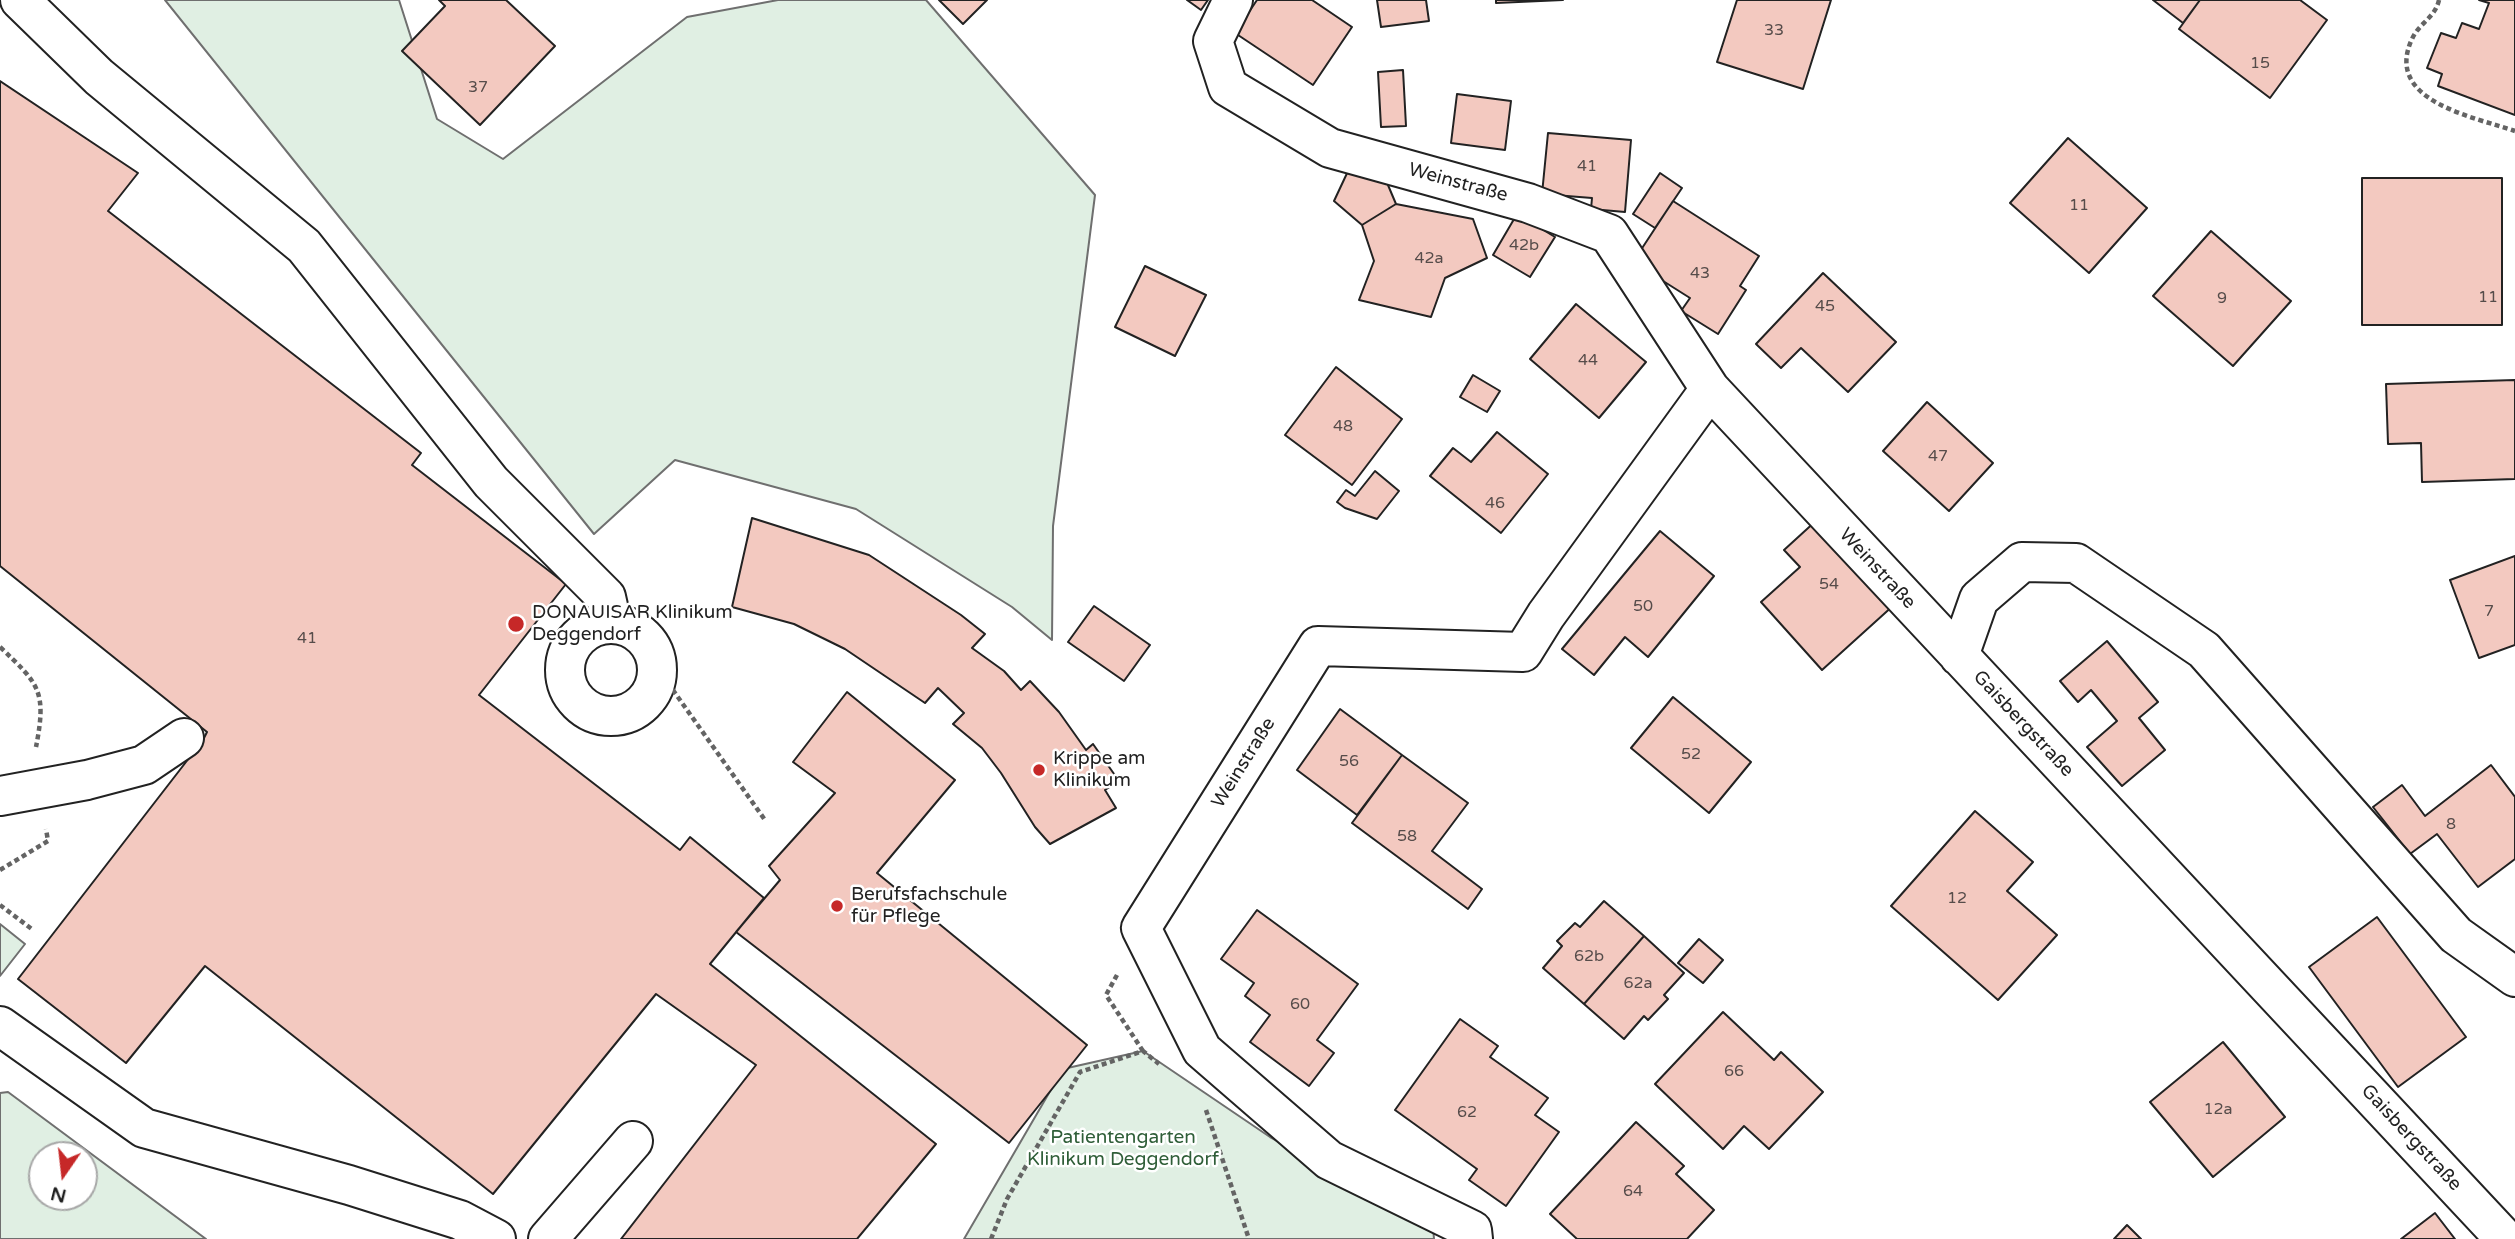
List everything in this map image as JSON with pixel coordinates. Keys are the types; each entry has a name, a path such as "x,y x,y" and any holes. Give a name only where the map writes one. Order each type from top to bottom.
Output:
{"street":[{"path":"20,0 99,77 304,246 491,482 607,597 612,624"},
{"name":"Weinstraße","path":"1233,0 1213,41 1228,87 1330,148 1528,203 1609,234 1710,389 1959,656"},
{"name":"Weinstraße","path":"1473,1239 1472,1230 1329,1160 1202,1050 1142,928 1318,646 1523,652 1546,615 1710,389"},
{"name":"Gaisbergstraße","path":"2505,1239 1959,656 1979,599 2022,562 2076,563 2204,650 2456,936 2515,978"},
{"path":"612,624 635,630 647,640 658,669 656,685 648,699 636,710 622,716 606,717 579,705 565,679 569,650 578,637 591,628 612,624"},
{"path":"22,793 144,765 184,738"},
{"path":"0,1026 144,1128 460,1220 496,1239"},
{"path":"548,1239 634,1141"}],"path":[{"path":"2439,0 2436,13 2413,36 2406,57 2409,79 2430,101 2515,131"},
{"path":"0,647 35,680 40,704 38,735 22,793 48,841 0,870"},
{"path":"658,669 765,820"},
{"path":"0,905 33,930"},
{"path":"991,1239 1007,1199 1080,1072 1143,1051 1163,1066"},
{"path":"1205,1108 1249,1239"}],"green space":[{"path":"165,0 399,0 437,119 503,159 687,17 778,0 926,0 1095,195 1053,526 1052,640 1012,607 856,509 675,460 594,534"},
{"path":"0,924 25,944 0,976"},
{"name":"Patientengarten Klinikum Deggendorf","path":"1143,1051 1270,1137 1433,1227 1434,1239 964,1239 1063,1069"},
{"path":"8,1092 74,1141 28,1141 28,1211 98,1211 98,1159 206,1239 0,1239 0,1093"}],"building":[{"path":"439,0 506,0 555,46 480,125 402,51 445,6"},
{"path":"939,0 987,0 963,24"},
{"path":"1187,0 1208,0 1201,10"},
{"path":"1257,0 1312,0 1352,27 1313,85 1235,33"},
{"path":"1377,0 1426,0 1429,21 1381,27"},
{"path":"1496,0 1563,0 1496,3"},
{"path":"1737,0 1831,0 1803,89 1717,62"},
{"path":"2153,0 2200,0 2183,23"},
{"path":"2200,0 2300,0 2327,20 2270,98 2179,29"},
{"path":"2479,0 2515,0 2515,115 2438,86 2442,74 2427,68 2441,33 2456,38 2462,23 2479,29 2489,3"},
{"path":"1403,70 1406,126 1381,127 1378,72"},
{"path":"0,81 138,173 108,211 421,453 412,465 566,584 479,695 680,850 690,837 764,898 710,964 936,1144 857,1239 621,1239 756,1065 656,994 493,1194 205,966 126,1063 18,979 207,732 0,566"},
{"path":"1457,94 1511,101 1505,150 1451,143"},
{"path":"1548,133 1631,140 1625,212 1591,209 1592,198 1542,194"},
{"path":"2068,138 2147,208 2089,273 2010,203"},
{"path":"1349,169 1385,178 1396,204 1362,225 1334,201"},
{"path":"1660,173 1682,188 1655,228 1633,214"},
{"path":"2362,178 2502,178 2502,325 2362,325"},
{"path":"1673,201 1759,256 1740,286 1746,290 1718,334 1681,311 1690,298 1633,262"},
{"path":"1396,204 1473,219 1487,258 1445,278 1431,317 1359,300 1374,261 1362,225"},
{"path":"1517,214 1555,237 1530,277 1493,255"},
{"path":"2211,231 2291,301 2233,366 2153,296"},
{"path":"1145,266 1206,295 1175,356 1115,327"},
{"path":"1823,273 1896,342 1848,392 1801,348 1781,368 1756,344"},
{"path":"1576,304 1646,362 1599,418 1530,359"},
{"path":"1336,367 1402,419 1352,485 1285,435"},
{"path":"1473,375 1500,391 1487,412 1460,397"},
{"path":"2515,380 2515,479 2422,482 2421,443 2388,444 2386,384"},
{"path":"1927,402 1993,463 1949,511 1883,451"},
{"path":"1497,432 1548,474 1501,533 1430,476 1453,448 1471,462"},
{"path":"1375,471 1399,491 1377,519 1345,508 1337,502 1346,490 1355,496"},
{"path":"752,518 869,555 961,615 985,634 972,648 1004,671 1021,690 1030,681 1059,712 1086,750 1093,744 1119,781 1105,790 1116,808 1050,844 1035,827 982,748 953,724 964,713 938,688 925,703 845,649 794,624 732,607"},
{"path":"1818,519 1895,604 1822,670 1761,602 1800,567 1784,550"},
{"path":"1660,531 1714,576 1648,657 1625,637 1594,675 1562,649"},
{"path":"2515,556 2515,645 2479,658 2450,580"},
{"path":"1094,606 1150,645 1124,681 1068,642"},
{"path":"2107,641 2158,702 2139,718 2165,750 2122,786 2087,747 2117,721 2091,690 2078,702 2060,681"},
{"name":"Berufsfachschule für Pflege","path":"847,692 955,780 877,873 1087,1045 1009,1143 736,932 780,880 769,866 835,793 793,762"},
{"path":"1673,697 1751,762 1709,813 1631,748"},
{"path":"1340,709 1402,755 1357,815 1297,770"},
{"path":"1402,755 1468,803 1432,851 1482,889 1468,909 1352,823"},
{"path":"2491,765 2515,797 2515,859 2478,887 2437,834 2410,854 2373,807 2402,785 2425,816"},
{"path":"1975,811 2033,862 2007,891 2057,935 1998,1000 1891,906"},
{"path":"1604,901 1644,936 1584,1004 1543,968 1562,946 1557,941 1575,923 1580,927"},
{"path":"1257,910 1358,984 1317,1040 1334,1053 1309,1086 1250,1042 1270,1015 1245,996 1254,983 1221,959"},
{"path":"2377,917 2466,1037 2398,1087 2309,967"},
{"path":"1644,936 1684,973 1664,995 1668,999 1648,1020 1644,1016 1624,1039 1584,1004"},
{"path":"1699,939 1723,960 1703,983 1678,963"},
{"path":"1723,1012 1774,1060 1781,1052 1823,1092 1769,1149 1744,1126 1723,1149 1655,1084"},
{"path":"1460,1019 1498,1046 1490,1057 1548,1098 1535,1115 1559,1132 1506,1206 1469,1180 1477,1169 1395,1110"},
{"path":"2223,1042 2285,1117 2213,1177 2150,1102"},
{"path":"1636,1122 1684,1166 1676,1174 1714,1210 1687,1239 1577,1239 1550,1214"},
{"path":"2435,1213 2455,1239 2401,1239"},
{"path":"2127,1225 2141,1239 2114,1239"}],"place":[{"name":"DONAUISAR Klinikum Deggendorf","path":"516,624"},
{"name":"Krippe am Klinikum","path":"1039,770"},
{"name":"Berufsfachschule für Pflege","path":"837,906"}]}
